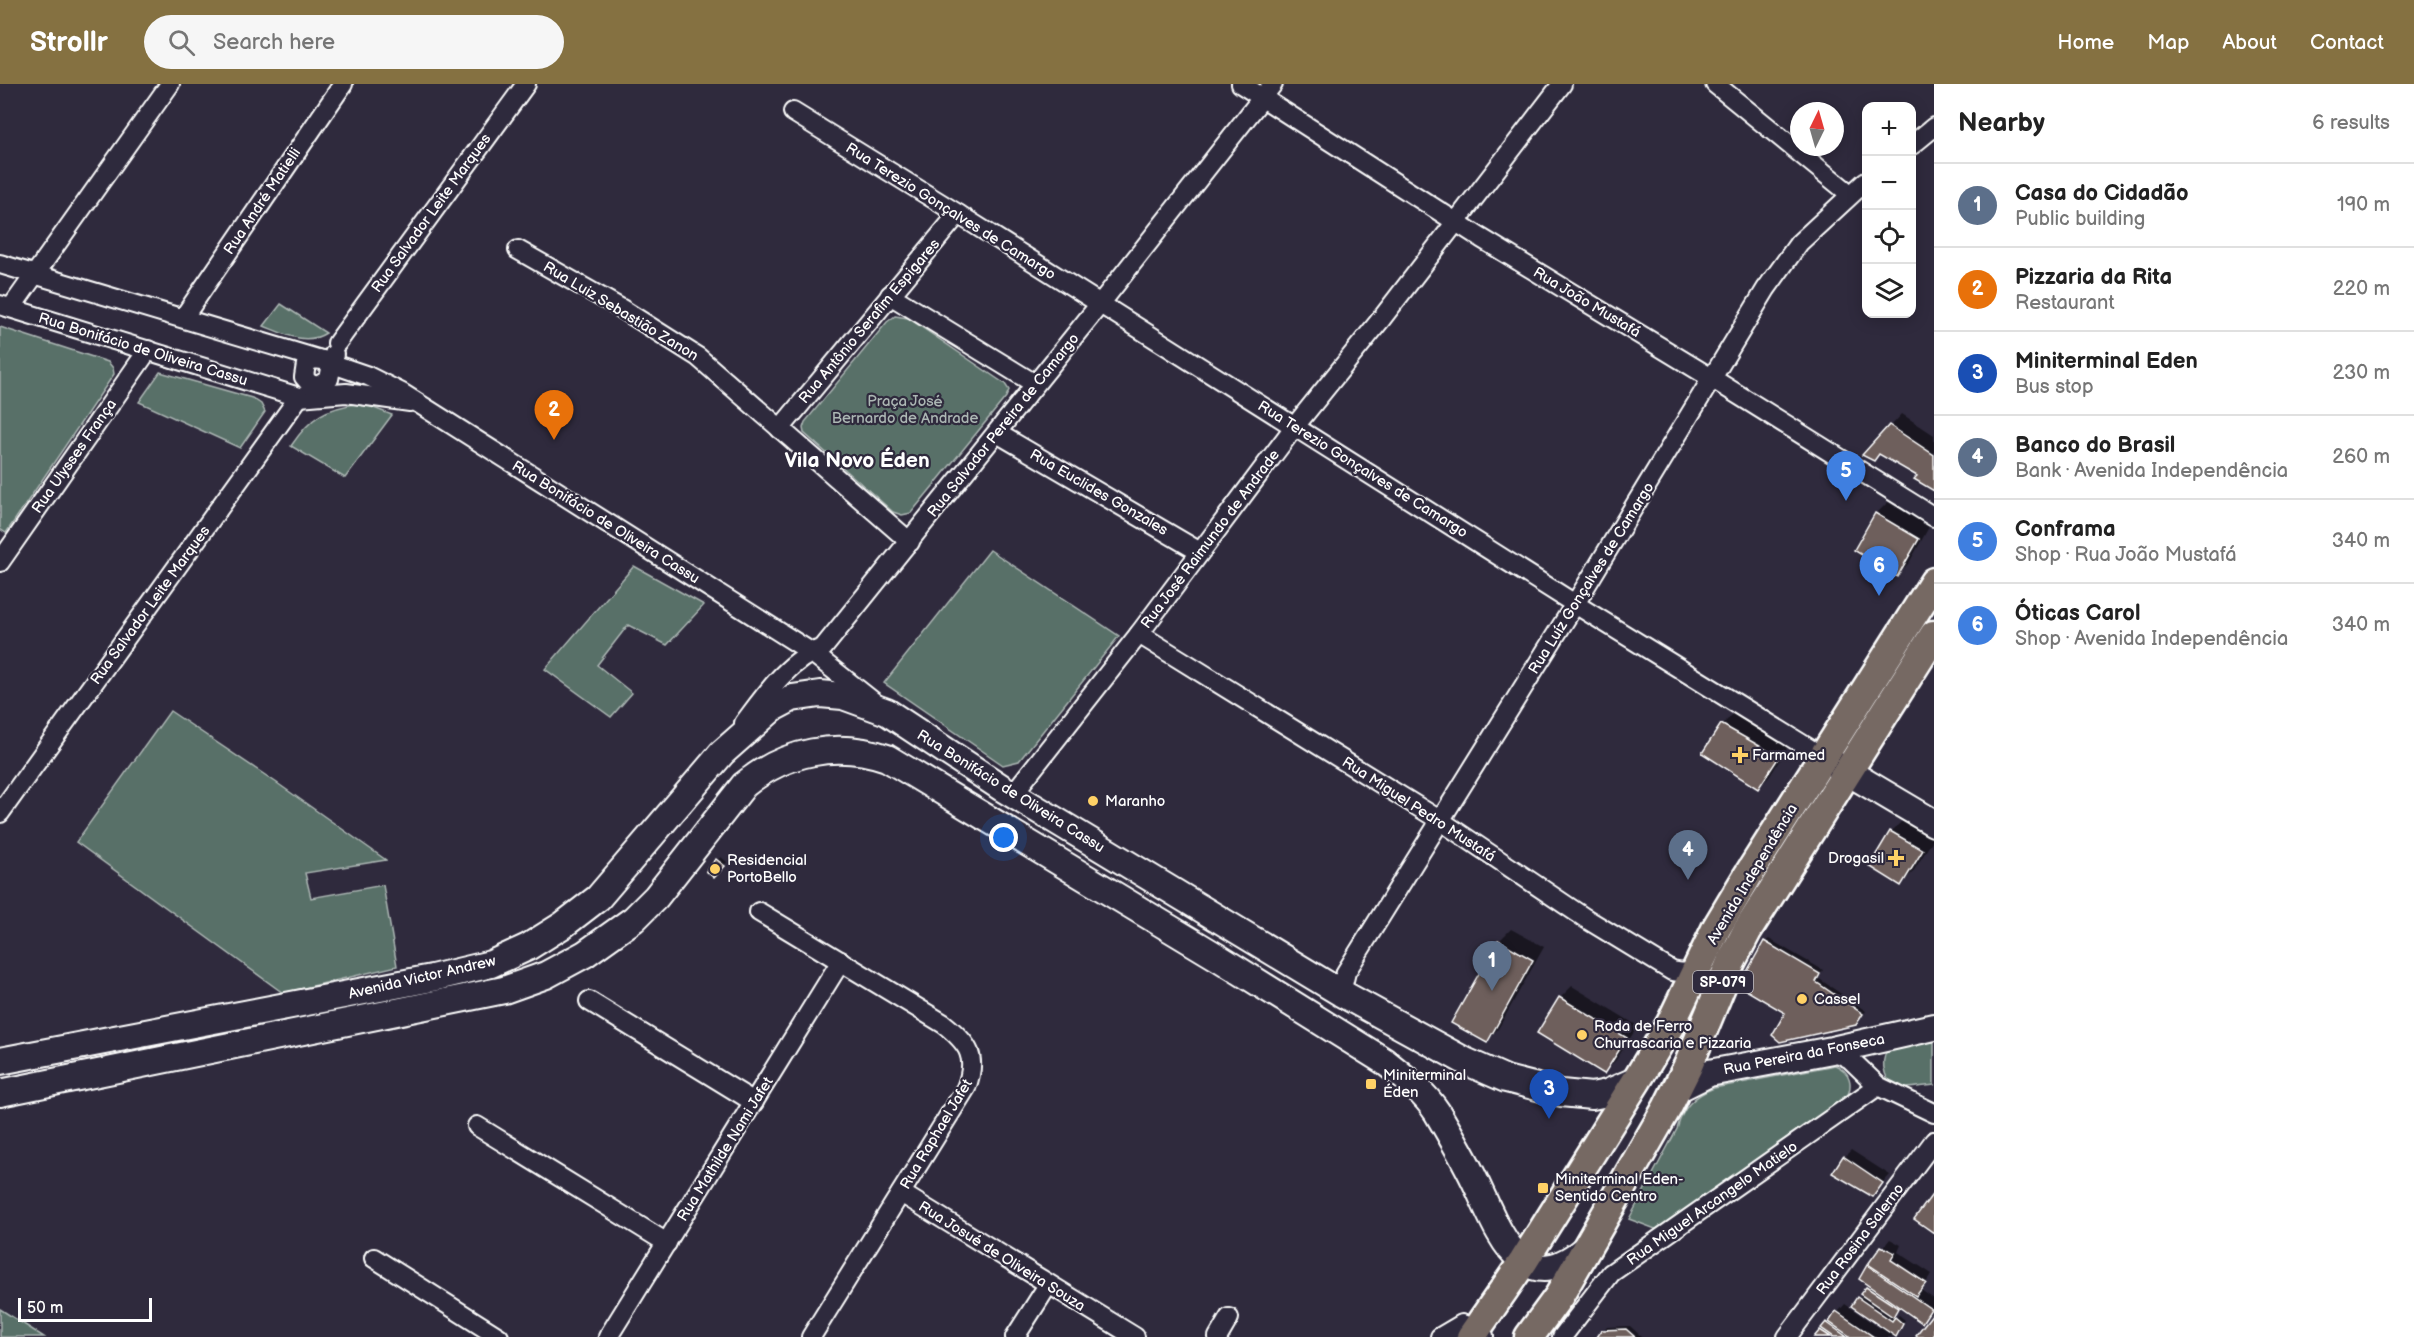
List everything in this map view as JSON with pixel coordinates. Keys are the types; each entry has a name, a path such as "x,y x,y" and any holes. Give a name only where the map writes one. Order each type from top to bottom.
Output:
{"main road":[{"name":"Avenida Independência","path":"1478,1334 1671,1023 1717,927 1934,582"},
{"name":"Avenida Independência","path":"1529,1337 1559,1296 1677,1089 1715,1005 1731,962 1747,931 1933,630"},
{"name":"Avenida Victor Andrew","path":"0,1061 432,978 491,964 537,942 564,925 598,898 722,753 773,708 792,698 820,694 843,696 887,712"},
{"name":"Rua Bonifácio de Oliveira Cassu","path":"887,712 1013,794 1341,993 1465,1061 1530,1086 1560,1093 1592,1096 1607,1093 1637,1080"},
{"name":"Avenida Victor Andrew","path":"0,1093 504,990 546,975 585,954 634,919 678,871 744,784 775,763 814,751 831,749 864,752 887,758 905,768"},
{"name":"Rua Terezio Gonçalves de Camargo","path":"1823,757 1934,823"},
{"path":"905,768 926,772 977,797 999,798 1013,794"},
{"path":"905,768 1220,958 1384,1061 1409,1081 1435,1110 1474,1179 1506,1245 1523,1262"},
{"path":"678,871 670,856 669,842 673,831 690,808 692,788"},
{"path":"1341,993 1344,1022 1352,1042"},
{"name":"Rua Pereira da Fonseca","path":"1677,1089 1694,1078 1709,1073 1832,1050 1934,1027"},
{"name":"Avenida Independência","path":"1523,1262 1538,1267 1556,1268 1571,1261 1589,1245"}],"street":[{"path":"35,273 170,84"},
{"name":"Rua André Matielli","path":"183,318 343,84"},
{"name":"Rua Salvador Leite Marques","path":"0,813 320,366 526,84"},
{"name":"Rua João Mustafá","path":"1241,84 1268,91 1455,221 1934,517"},
{"name":"Rua José Raimundo de Andrade","path":"1013,794 1139,634 1295,426 1382,318 1562,84"},
{"path":"1715,84 1850,194"},
{"name":"Rua Salvador Pereira de Camargo","path":"722,753 775,685 810,652 823,648 910,542 1268,91"},
{"name":"Rua Terezio Gonçalves de Camargo","path":"793,112 1575,604 1823,757"},
{"path":"1916,141 1934,127"},
{"name":"Rua Luíz Gonçalves de Camargo","path":"1341,993 1346,972 1575,604 1766,289 1799,243 1862,184"},
{"name":"Rua Antônio Serafim Espigares","path":"780,429 958,214"},
{"name":"Rua Luiz Sebastião Zanon","path":"519,250 622,309 698,357 910,542"},
{"name":"Rua Bonifácio de Oliveira Cassu","path":"0,264 183,318 320,366 368,376 417,403 810,652 887,712"},
{"name":"Rua Bonifácio de Oliveira Cassu","path":"35,273 5,306 299,397 346,393 417,403"},
{"path":"890,295 1035,384"},
{"name":"Rua Ulysses França","path":"0,562 148,350"},
{"name":"Rua Euclides Gonzales","path":"997,433 1200,552"},
{"name":"Rua Miguel Pedro Mustafá","path":"1139,634 1441,821 1585,918 1672,971 1694,972 1700,966"},
{"name":"Rua Raphael Jafet","path":"759,912 944,1024 958,1035 970,1050 972,1072 966,1088 811,1337"},
{"name":"Rua Mathilde Nami Jafet","path":"608,1337 841,961"},
{"path":"589,1001 754,1102"},
{"path":"1832,1050 1850,1059 1878,1086 1934,1113"},
{"name":"Rua Miguel Arcangelo Matielo","path":"1562,1337 1611,1273 1878,1086"},
{"path":"477,1126 667,1243"},
{"name":"Rua Rosina Salerno","path":"1787,1337 1934,1141"},
{"name":"Rua Josué de Oliveira Souza","path":"901,1193 1135,1337"},
{"path":"374,1258 499,1337"},
{"path":"1015,1337 1048,1285"},
{"path":"1218,1337 1229,1318"},
{"path":"1440,1337 1462,1324 1478,1334"}],"green space":[{"path":"281,304 326,333 311,339 303,339 264,326"},
{"name":"Praça José Bernardo de Andrade","path":"895,316 908,318 1005,384 1009,390 1006,397 911,513 902,515 893,512 804,433 803,428 805,422 887,322"},
{"path":"0,327 108,362 114,374 6,533 0,529"},
{"path":"160,372 252,398 261,404 265,412 240,448 139,402"},
{"path":"361,403 392,415 345,478 291,446 305,427 320,415"},
{"path":"990,550 1119,636 1019,761 1003,765 884,683"},
{"path":"634,566 704,605 667,645 628,625 597,665 632,693 611,717 545,669"},
{"path":"170,711 386,860 305,873 311,898 383,885 397,966 283,993 76,842"},
{"path":"1934,1039 1934,1085 1905,1088 1892,1084 1885,1074 1884,1067 1888,1048"},
{"path":"1835,1065 1847,1074 1849,1079 1850,1088 1846,1099 1658,1230 1629,1219 1677,1129 1682,1114 1700,1095 1714,1088"},
{"path":"0,1309 44,1337 0,1337"}],"building":[{"path":"1889,425 1934,455 1934,491 1914,479 1917,476 1879,454 1874,461 1862,455"},
{"path":"1875,513 1919,539 1897,577 1854,550"},
{"name":"Farmamed","path":"1721,724 1779,757 1758,789 1702,753"},
{"name":"Drogasil","path":"1890,831 1923,850 1901,886 1869,866"},
{"name":"Residencial PortoBello","path":"716,859 725,866 714,878 706,871"},
{"path":"1498,940 1533,960 1487,1043 1451,1023"},
{"name":"Cassel","path":"1764,941 1820,974 1816,982 1863,1014 1856,1025 1780,1042 1772,1035 1785,1013 1739,986"},
{"name":"Roda de Ferro Churrascaria e Pizzaria","path":"1559,997 1627,1038 1604,1074 1537,1033"},
{"path":"1843,1156 1883,1183 1873,1197 1832,1173"},
{"path":"1934,1192 1934,1233 1914,1219"},
{"path":"1881,1246 1895,1253 1891,1260 1926,1283 1916,1296 1868,1264"},
{"path":"1867,1265 1931,1309 1922,1323 1859,1279"},
{"path":"1866,1287 1898,1308 1893,1317 1860,1294"},
{"path":"1857,1297 1892,1321 1895,1317 1903,1324 1896,1337 1851,1306"},
{"path":"1836,1311 1874,1337 1851,1337 1829,1322"},
{"path":"1934,1312 1934,1337 1918,1337 1916,1335"},
{"path":"1826,1322 1847,1337 1834,1337 1821,1328"},
{"path":"1626,1329 1635,1337 1597,1337 1602,1330"},
{"path":"1820,1330 1831,1337 1814,1337"}],"place":[{"name":"Pizzaria da Rita","path":"554,440"},
{"name":"Conframa","path":"1846,501"},
{"name":"Óticas Carol","path":"1879,596"},
{"name":"Farmamed","path":"1740,755"},
{"name":"Maranho","path":"1093,801"},
{"name":"Drogasil","path":"1896,858"},
{"name":"Residencial PortoBello","path":"715,869"},
{"name":"Banco do Brasil","path":"1688,880"},
{"name":"Casa do Cidadão","path":"1492,991"},
{"name":"Cassel","path":"1802,999"},
{"name":"Roda de Ferro Churrascaria e Pizzaria","path":"1582,1035"},
{"name":"Miniterminal Éden","path":"1371,1084"},
{"name":"Miniterminal Eden","path":"1549,1119"},
{"name":"Miniterminal Eden- Sentido Centro","path":"1543,1188"}],"district":[{"name":"Vila Novo Éden","path":"857,460"}]}
